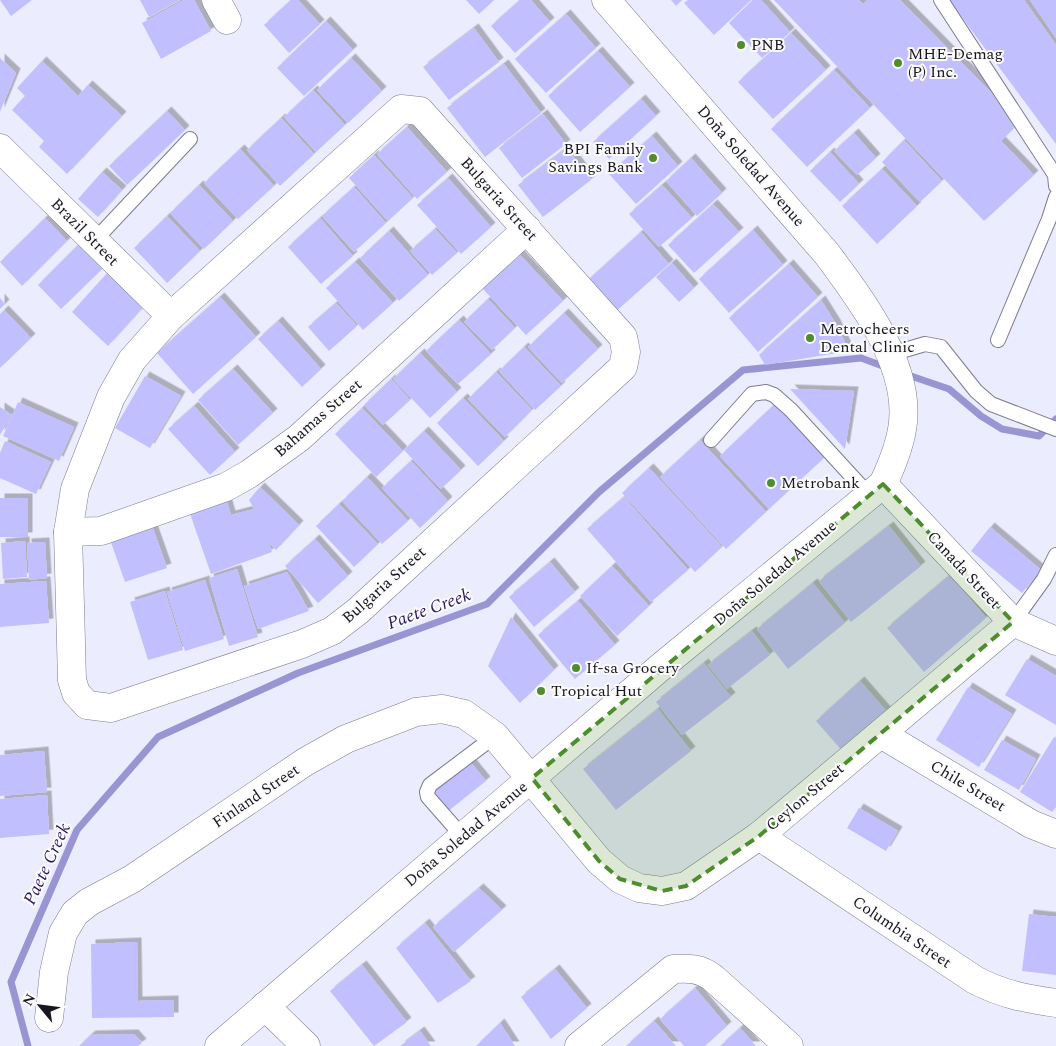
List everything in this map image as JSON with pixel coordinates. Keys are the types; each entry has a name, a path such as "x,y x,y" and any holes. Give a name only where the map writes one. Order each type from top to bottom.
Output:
{"street":[{"name":"Doña Soledad Avenue","path":"219,1046 663,665 876,489 893,464 902,429 902,398 892,356 860,299 828,254 606,0"},
{"name":"Bulgaria Street","path":"401,109 420,111 527,229 624,338 626,352 622,366 364,606 332,631 293,647 111,708 87,705 76,693 72,680 68,532 75,489 111,398 132,360 171,316 401,109"},
{"name":"Brazil Street","path":"0,148 171,316"},
{"name":"Bahamas Street","path":"68,532 101,531 226,488 250,474 298,438 527,229"},
{"name":"Canada Street","path":"876,489 1014,622 1056,641"},
{"name":"Ceylon Street","path":"532,778 599,861 620,879 639,888 662,891 686,886 759,836 1014,622"},
{"name":"Finland Street","path":"49,1018 54,972 63,933 75,913 89,902 132,879 305,762 346,739 390,721 429,710 452,710 464,714 495,736 532,778"},
{"name":"Chile Street","path":"881,734 1031,824 1056,834"},
{"name":"Columbia Street","path":"759,836 975,980 999,992 1020,999 1056,1003"},
{"path":"579,1046 673,969 687,968 702,970 713,978 789,1046"},
{"path":"265,1006 306,1046"}],"lane":[{"path":"941,0 1055,174 1056,186"},
{"path":"95,240 190,139"},
{"path":"998,340 1049,219 1056,197"},
{"path":"892,356 926,344 941,347 976,391 991,404 1056,429"},
{"path":"711,440 752,394 766,392 791,410 876,489"},
{"name":"Ceylon Street","path":"1014,622 1044,579 1056,555"},
{"path":"463,837 428,797 427,792 430,785 495,736"}],"highlighted area":[{"path":"883,484 1013,622 759,836 686,886 662,891 620,879 599,861 532,778"}],"building":[{"path":"0,0 32,0 11,16"},
{"path":"140,0 180,0 149,17"},
{"path":"184,0 194,0 211,31 161,59 142,23"},
{"path":"291,0 298,0 320,24 289,53 264,25"},
{"path":"466,0 494,0 479,14"},
{"path":"520,0 531,0 550,22 515,53 491,26"},
{"path":"671,0 682,0 676,6"},
{"path":"688,0 751,0 714,35 684,3"},
{"path":"753,0 761,0 790,32 762,58 729,23"},
{"name":"MHE-Demag (P) Inc.","path":"774,0 859,0 863,4 868,0 900,0 1020,122 1001,141 1034,175 984,221"},
{"path":"949,0 1024,0 1056,45 1056,144"},
{"path":"1030,0 1056,0 1056,38"},
{"path":"566,14 596,48 546,93 515,59"},
{"path":"326,21 353,50 304,96 277,68"},
{"path":"474,28 499,62 449,100 423,67"},
{"path":"791,33 826,70 773,119 738,82"},
{"path":"598,51 630,87 580,132 548,96"},
{"path":"0,58 16,73 0,112"},
{"path":"351,58 382,91 348,123 317,90"},
{"path":"42,61 78,96 88,85 122,116 67,174 39,147 44,141 12,110 25,96 17,88"},
{"path":"504,64 541,113 485,157 447,108"},
{"path":"834,70 870,108 807,167 771,129"},
{"path":"313,90 345,125 316,152 284,117"},
{"path":"641,99 656,116 609,159 593,142"},
{"path":"167,111 185,130 127,185 109,166"},
{"path":"543,114 566,144 522,178 499,148"},
{"path":"281,118 314,154 280,186 247,150"},
{"path":"407,127 447,172 417,199 377,154"},
{"path":"854,133 876,158 857,175 834,151"},
{"path":"652,136 678,166 636,204 609,174"},
{"path":"904,140 942,181 920,202 882,162"},
{"path":"567,148 591,180 543,217 518,185"},
{"path":"240,149 274,186 238,219 204,183"},
{"path":"830,152 859,184 840,202 810,171"},
{"path":"374,155 413,198 388,221 349,178"},
{"path":"691,158 722,193 697,216 666,181"},
{"path":"882,169 917,206 877,244 842,206"},
{"path":"102,172 122,190 98,217 78,199"},
{"path":"448,178 491,227 461,254 417,205"},
{"path":"199,185 233,221 204,249 170,213"},
{"path":"662,185 692,218 659,247 629,214"},
{"path":"354,187 386,223 354,252 322,216"},
{"path":"713,204 739,232 694,273 668,245"},
{"path":"167,216 200,251 167,283 134,248"},
{"path":"45,218 67,241 22,286 0,262"},
{"path":"320,218 353,256 321,284 288,247"},
{"path":"435,229 457,253 432,275 410,251"},
{"path":"753,230 783,265 729,313 699,279"},
{"path":"389,231 428,275 399,301 360,258"},
{"path":"641,232 669,264 614,313 586,282"},
{"path":"79,244 102,269 61,309 38,285"},
{"path":"520,255 563,301 526,335 483,289"},
{"path":"355,262 393,303 363,330 326,288"},
{"path":"672,263 694,288 679,302 656,277"},
{"path":"789,264 818,297 758,352 729,318"},
{"path":"109,271 145,305 108,346 72,312"},
{"path":"220,297 256,337 193,394 157,353"},
{"path":"0,298 5,304 0,309"},
{"path":"488,299 515,328 492,350 464,322"},
{"name":"Metrocheers Dental Clinic","path":"821,300 836,324 849,351 765,365 759,355"},
{"path":"336,303 357,326 329,351 308,327"},
{"path":"4,310 31,338 0,368 0,314"},
{"path":"564,313 598,349 562,383 528,347"},
{"path":"459,320 491,354 458,384 426,351"},
{"path":"278,321 321,369 302,387 258,339"},
{"path":"524,347 561,386 535,410 499,371"},
{"path":"420,353 457,392 430,418 393,379"},
{"path":"233,369 273,413 238,445 198,400"},
{"path":"496,372 532,410 505,437 468,399"},
{"path":"145,376 181,396 150,448 115,428"},
{"path":"391,379 410,400 383,425 364,405"},
{"path":"790,389 854,391 845,449"},
{"path":"463,398 504,441 478,466 437,423"},
{"path":"18,402 74,427 59,461 3,436"},
{"name":"Metrobank","path":"777,402 826,456 769,509 720,456"},
{"path":"194,406 235,452 210,475 168,429"},
{"path":"0,407 12,415 0,435"},
{"path":"362,408 403,451 376,477 335,434"},
{"path":"424,431 461,470 441,489 404,450"},
{"path":"700,440 766,512 726,549 660,477"},
{"path":"5,441 51,462 36,494 0,478 0,453"},
{"path":"411,461 448,501 420,528 382,488"},
{"path":"649,468 722,547 695,572 622,493"},
{"path":"367,477 408,521 382,544 342,501"},
{"path":"260,487 299,525 276,550 269,543 272,552 211,574 189,511 226,498 231,515 254,509 249,500"},
{"path":"624,497 688,570 651,602 587,529"},
{"path":"0,498 28,498 28,537 0,537"},
{"path":"339,504 378,544 354,567 316,526"},
{"path":"151,523 167,568 125,582 109,537"},
{"path":"889,526 921,566 851,622 819,581"},
{"path":"990,527 1041,570 1022,593 971,551"},
{"path":"315,539 348,576 318,603 285,566"},
{"path":"25,541 27,577 3,579 1,543"},
{"path":"45,542 47,578 29,580 27,543"},
{"path":"550,562 575,592 534,627 509,597"},
{"path":"612,566 649,606 617,636 580,596"},
{"path":"237,569 258,637 229,646 209,578"},
{"path":"287,572 309,611 258,629 244,586"},
{"path":"950,575 986,618 924,672 887,628"},
{"path":"205,580 224,639 185,651 167,592"},
{"path":"46,581 49,623 0,627 0,584"},
{"path":"813,583 845,623 788,669 757,629"},
{"path":"165,591 183,650 148,660 130,602"},
{"path":"578,601 615,645 575,679 538,635"},
{"path":"511,617 554,670 520,703 488,666"},
{"path":"752,631 770,655 727,689 708,665"},
{"path":"1027,659 1056,676 1056,725 1005,695"},
{"path":"704,663 731,697 682,735 656,702"},
{"path":"860,681 888,713 844,753 816,721"},
{"path":"968,687 1012,714 979,767 936,740"},
{"path":"658,709 691,751 616,810 583,769"},
{"path":"1054,737 1056,738 1056,807 1052,812 1020,792"},
{"path":"1002,740 1036,759 1019,790 984,770"},
{"path":"44,751 47,792 0,796 0,755"},
{"path":"468,759 486,781 447,812 429,791"},
{"path":"47,795 49,834 0,838 0,799"},
{"path":"859,808 898,831 886,851 847,828"},
{"path":"479,888 502,910 454,952 433,927"},
{"path":"1029,914 1056,917 1056,975 1022,971"},
{"path":"425,923 471,981 438,1003 396,948"},
{"path":"137,942 138,1001 174,1000 174,1017 92,1018 91,944"},
{"path":"362,965 407,1022 374,1046 330,991"},
{"path":"555,969 587,1008 551,1039 521,997"},
{"path":"695,988 727,1026 705,1046 684,1046 660,1019"},
{"path":"654,1021 676,1046 626,1046"},
{"path":"500,1023 515,1046 476,1046"},
{"path":"740,1028 756,1046 720,1046"},
{"path":"420,1031 431,1046 400,1046"},
{"path":"134,1034 142,1043 138,1046 79,1046 91,1035"}],"waterway":[{"name":"Paete Creek","path":"28,1046 11,982 77,830 158,737 298,673 487,604 599,492 743,370 861,358 888,368"},
{"name":"Paete Creek","path":"905,374 949,389 981,416 1002,429 1039,436 1056,419"}],"place":[{"name":"PNB","path":"741,45"},
{"name":"MHE-Demag (P) Inc.","path":"898,63"},
{"name":"BPI Family Savings Bank","path":"653,158"},
{"name":"Metrocheers Dental Clinic","path":"810,338"},
{"name":"Metrobank","path":"771,483"},
{"name":"If-sa Grocery","path":"576,668"},
{"name":"Tropical Hut","path":"541,691"}]}
